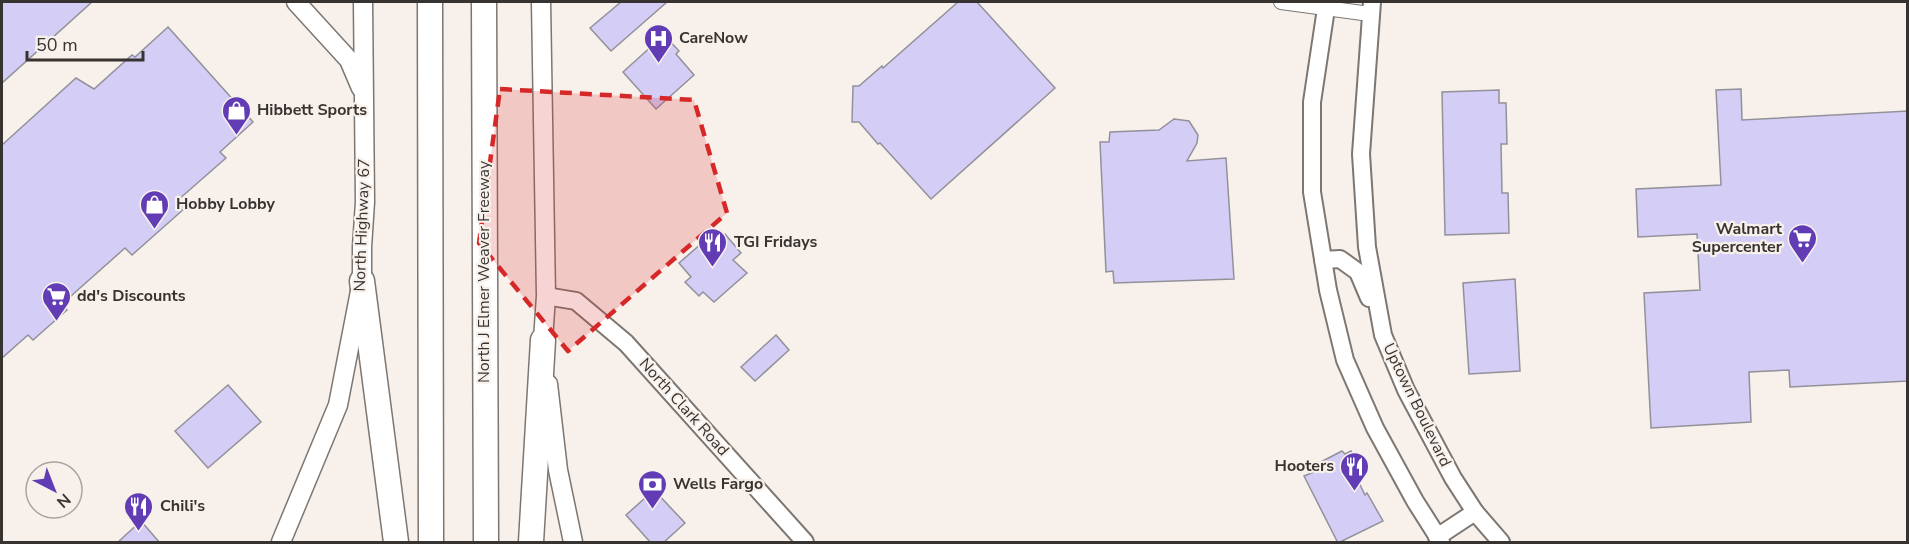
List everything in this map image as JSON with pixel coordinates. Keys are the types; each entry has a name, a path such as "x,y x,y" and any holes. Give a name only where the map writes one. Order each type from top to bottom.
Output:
{"highway":[{"path":"430,2 431,543"},
{"name":"North J Elmer Weaver Freeway","path":"484,2 486,543"},
{"path":"362,281 396,543"},
{"path":"531,543 543,340"}],"main road":[{"path":"297,2 349,60 364,95"},
{"name":"North Highway 67","path":"281,543 338,405 362,281 366,202 363,2"},
{"path":"541,2 546,296 543,340 558,470 573,543"}],"street":[{"path":"1281,2 1371,8"},
{"path":"1327,5 1312,102 1312,192 1328,290 1345,360 1375,428 1439,540 1475,512"},
{"name":"Uptown Boulevard","path":"1371,8 1361,154 1367,247 1383,335 1406,390 1453,478 1475,512 1501,543"},
{"path":"1323,260 1340,259 1358,272 1383,335"},
{"name":"North Clark Road","path":"546,296 576,300 626,343 805,543"}],"highlighted area":[{"path":"500,89 694,100 727,213 568,351 479,243"}],"building":[{"path":"2,2 92,2 2,83"},
{"path":"621,2 667,2 611,51 590,28"},
{"path":"958,2 977,2 1055,88 931,199 859,122 852,122 853,86 859,86 882,66 883,68"},
{"path":"168,27 253,122 220,152 226,158 178,200 185,208 132,255 125,248 62,304 67,310 33,340 28,335 2,358 2,145 76,78 94,89 132,55 135,57"},
{"name":"CareNow","path":"664,35 679,51 676,54 694,75 656,109 623,72"},
{"name":"Walmart Supercenter","path":"1741,89 1742,120 1908,111 1908,381 1790,387 1789,370 1749,372 1751,422 1651,428 1644,293 1700,290 1697,234 1638,237 1636,189 1721,185 1716,90"},
{"path":"1499,90 1499,103 1506,103 1507,144 1501,144 1502,193 1508,193 1509,233 1445,235 1442,92"},
{"path":"1174,119 1189,121 1198,135 1197,143 1187,161 1226,158 1234,279 1114,283 1113,271 1106,272 1100,142 1109,142 1110,132 1159,130"},
{"name":"TGI Fridays","path":"725,234 741,253 733,260 747,273 714,302 703,292 699,296 685,282 691,277 679,263 710,236 717,242"},
{"path":"1515,279 1520,371 1469,374 1463,283"},
{"path":"776,335 789,350 755,381 741,367"},
{"path":"228,385 261,422 208,468 175,431"},
{"path":"1342,451 1345,454 1351,451 1357,463 1351,466 1365,495 1367,493 1383,521 1338,543 1304,476 1314,472 1313,466"},
{"name":"Wells Fargo","path":"654,490 685,523 663,543 651,543 626,515"},
{"name":"Chili's","path":"141,521 160,543 117,543"}],"place":[{"name":"CareNow","path":"658,64"},
{"name":"Hibbett Sports","path":"236,136"},
{"name":"Hobby Lobby","path":"155,230"},
{"name":"Walmart Supercenter","path":"1803,264"},
{"name":"TGI Fridays","path":"713,268"},
{"name":"dd's Discounts","path":"56,322"},
{"name":"Hooters","path":"1355,492"},
{"name":"Wells Fargo","path":"652,510"},
{"name":"Chili's","path":"139,532"}]}
